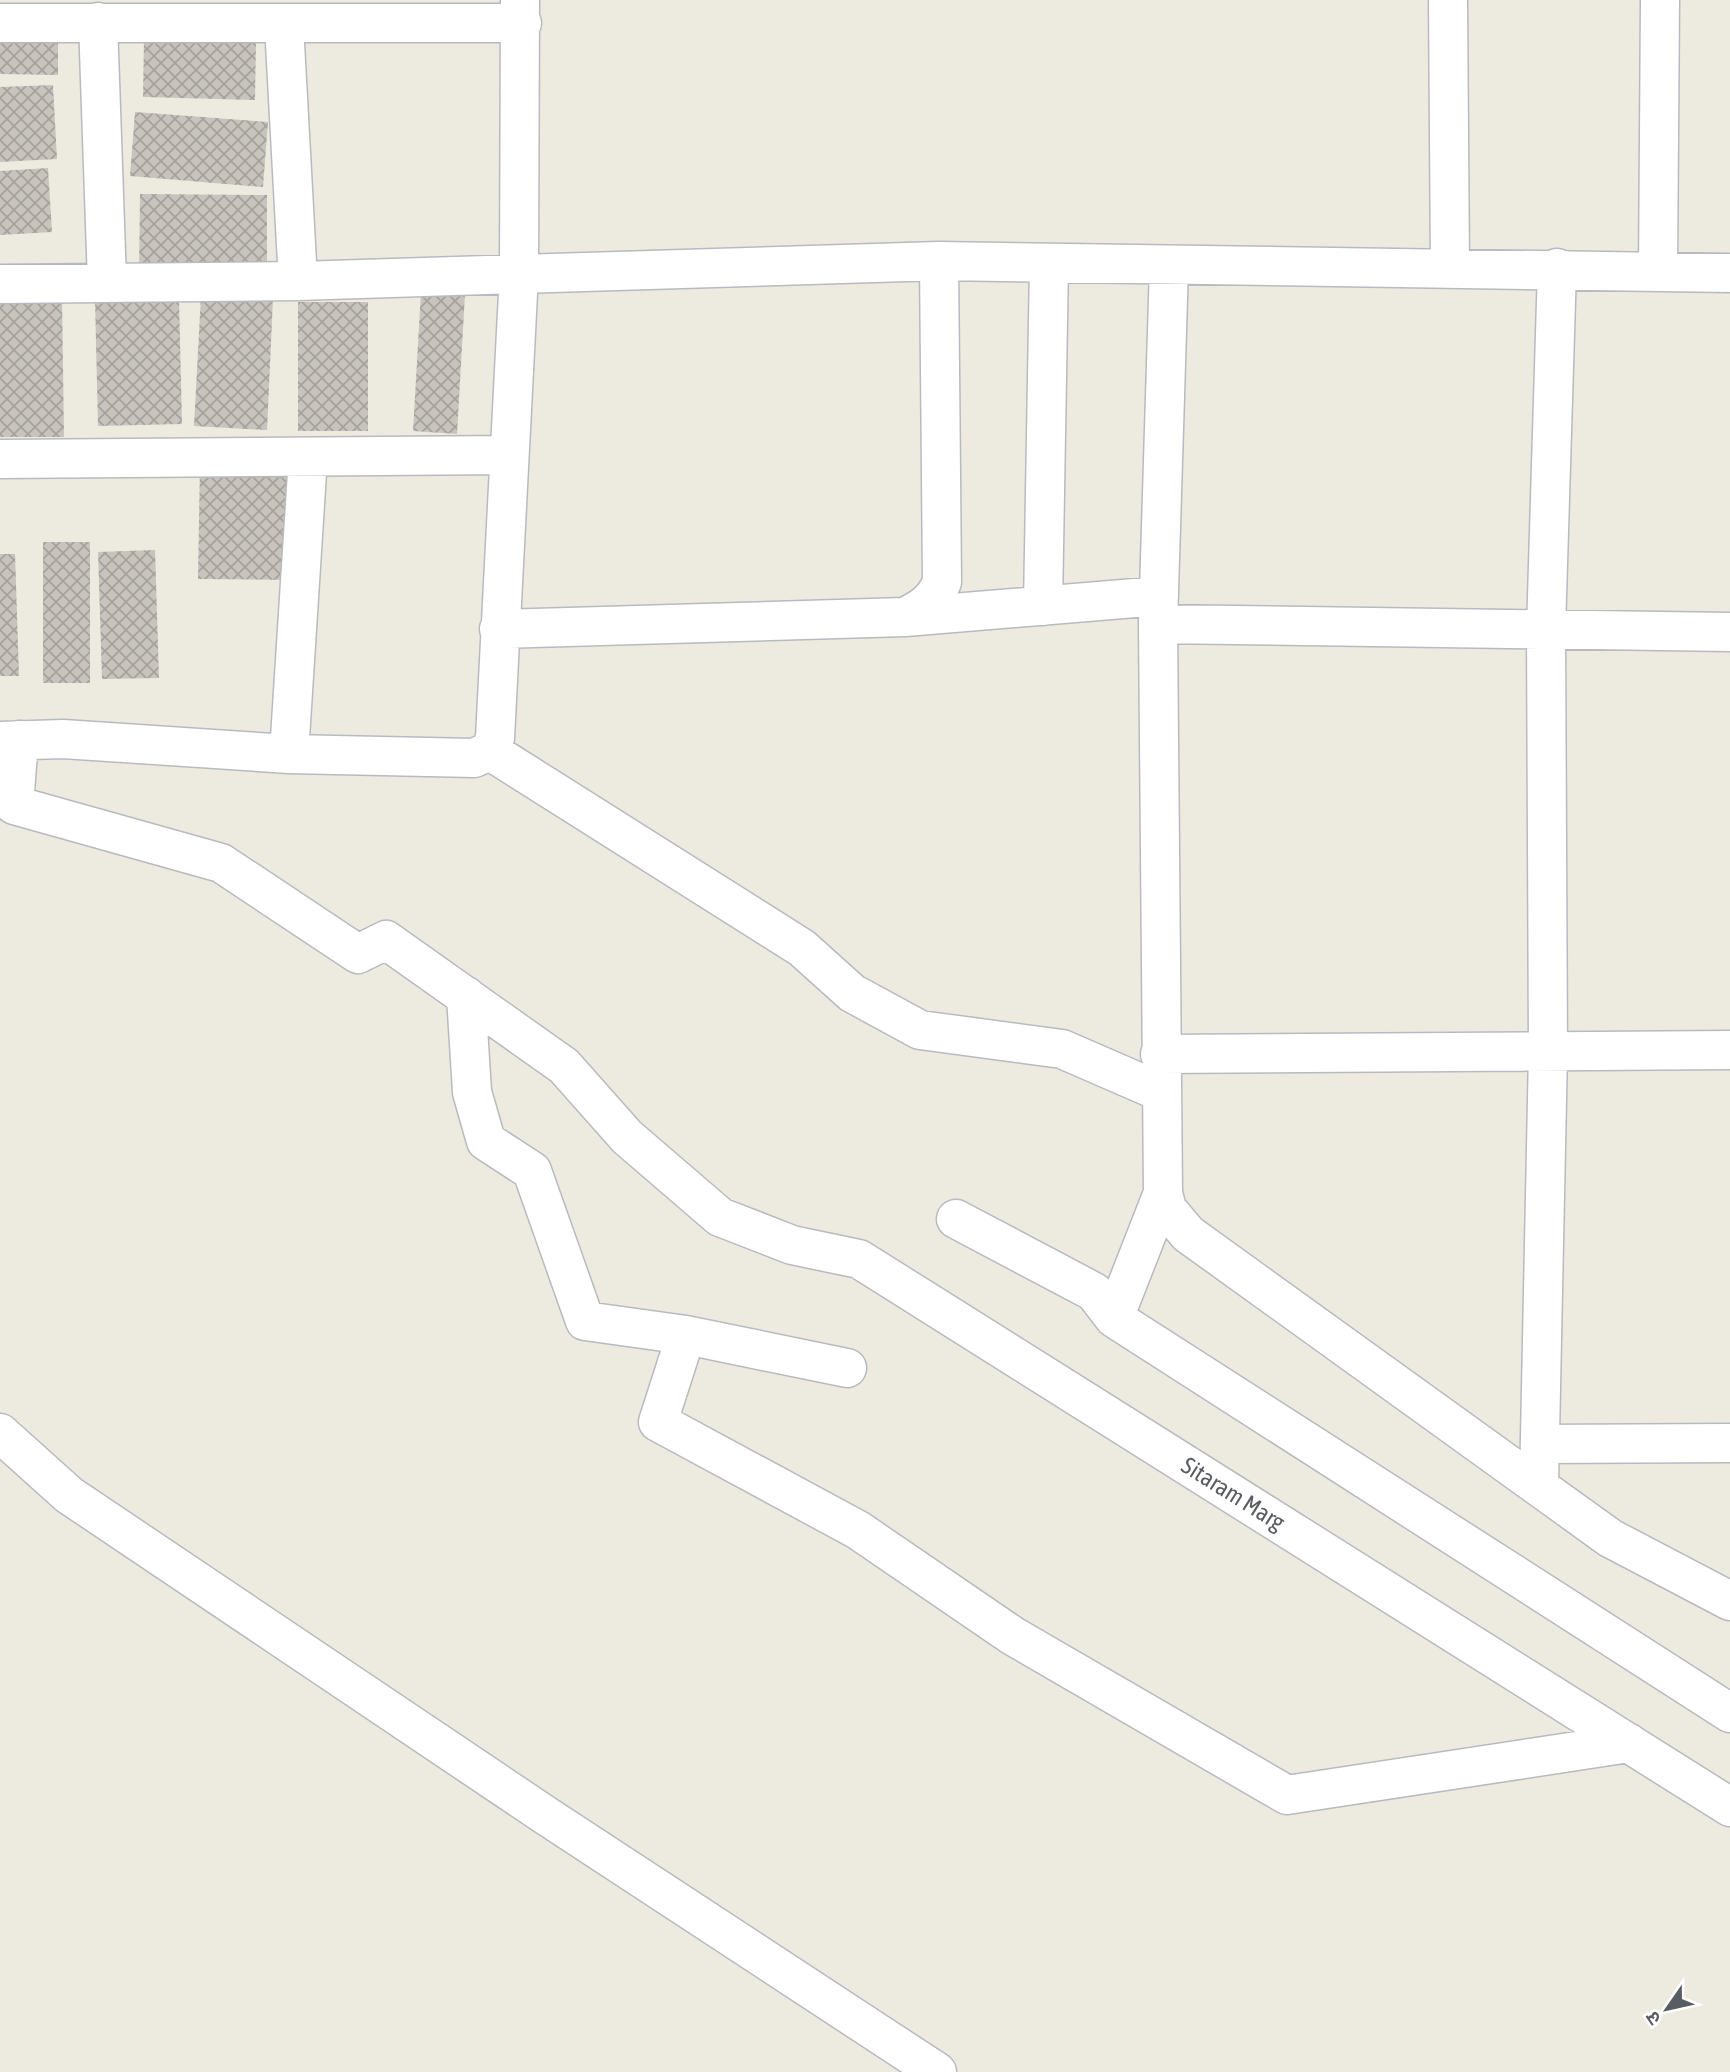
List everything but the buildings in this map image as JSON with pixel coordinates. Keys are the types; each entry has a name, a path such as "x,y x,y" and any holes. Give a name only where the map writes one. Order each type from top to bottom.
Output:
{"street":[{"path":"1448,0 1450,267"},
{"path":"1658,272 1660,0"},
{"path":"0,23 284,25 521,11 519,274 495,738 490,751 474,758 289,754 63,739 9,741"},
{"path":"97,22 107,282"},
{"path":"284,25 298,281"},
{"path":"0,284 298,281 939,261 1169,267 1557,268 1730,273"},
{"path":"905,617 924,608 936,597 942,582 939,261"},
{"path":"1043,606 1049,264"},
{"path":"1169,267 1158,610 1160,1054 1163,1193 1167,1209 1188,1234 1539,1484 1610,1538 1730,1601"},
{"path":"1539,1484 1548,1051 1546,630 1557,268"},
{"path":"0,459 508,455"},
{"path":"289,754 308,457"},
{"path":"499,629 905,617 1043,606 1546,630 1730,632"},
{"name":"Sitaram Marg","path":"9,741 14,805 221,863 358,954 386,940 564,1066 626,1137 720,1217 792,1245 859,1259 1730,1807"},
{"path":"490,751 802,948 852,993 920,1030 1062,1049 1161,1092"},
{"path":"466,996 472,1092 486,1141 532,1171 585,1321 686,1335 846,1368"},
{"path":"1160,1054 1730,1050"},
{"path":"1115,1318 1163,1193"},
{"path":"956,1219 1094,1292 1115,1318 1730,1713"},
{"path":"686,1335 658,1422 858,1530 1013,1636 1287,1795 1388,1782 1629,1743"},
{"path":"0,1433 81,1503 557,1823 937,2072"},
{"path":"1541,1444 1730,1443"}]}
